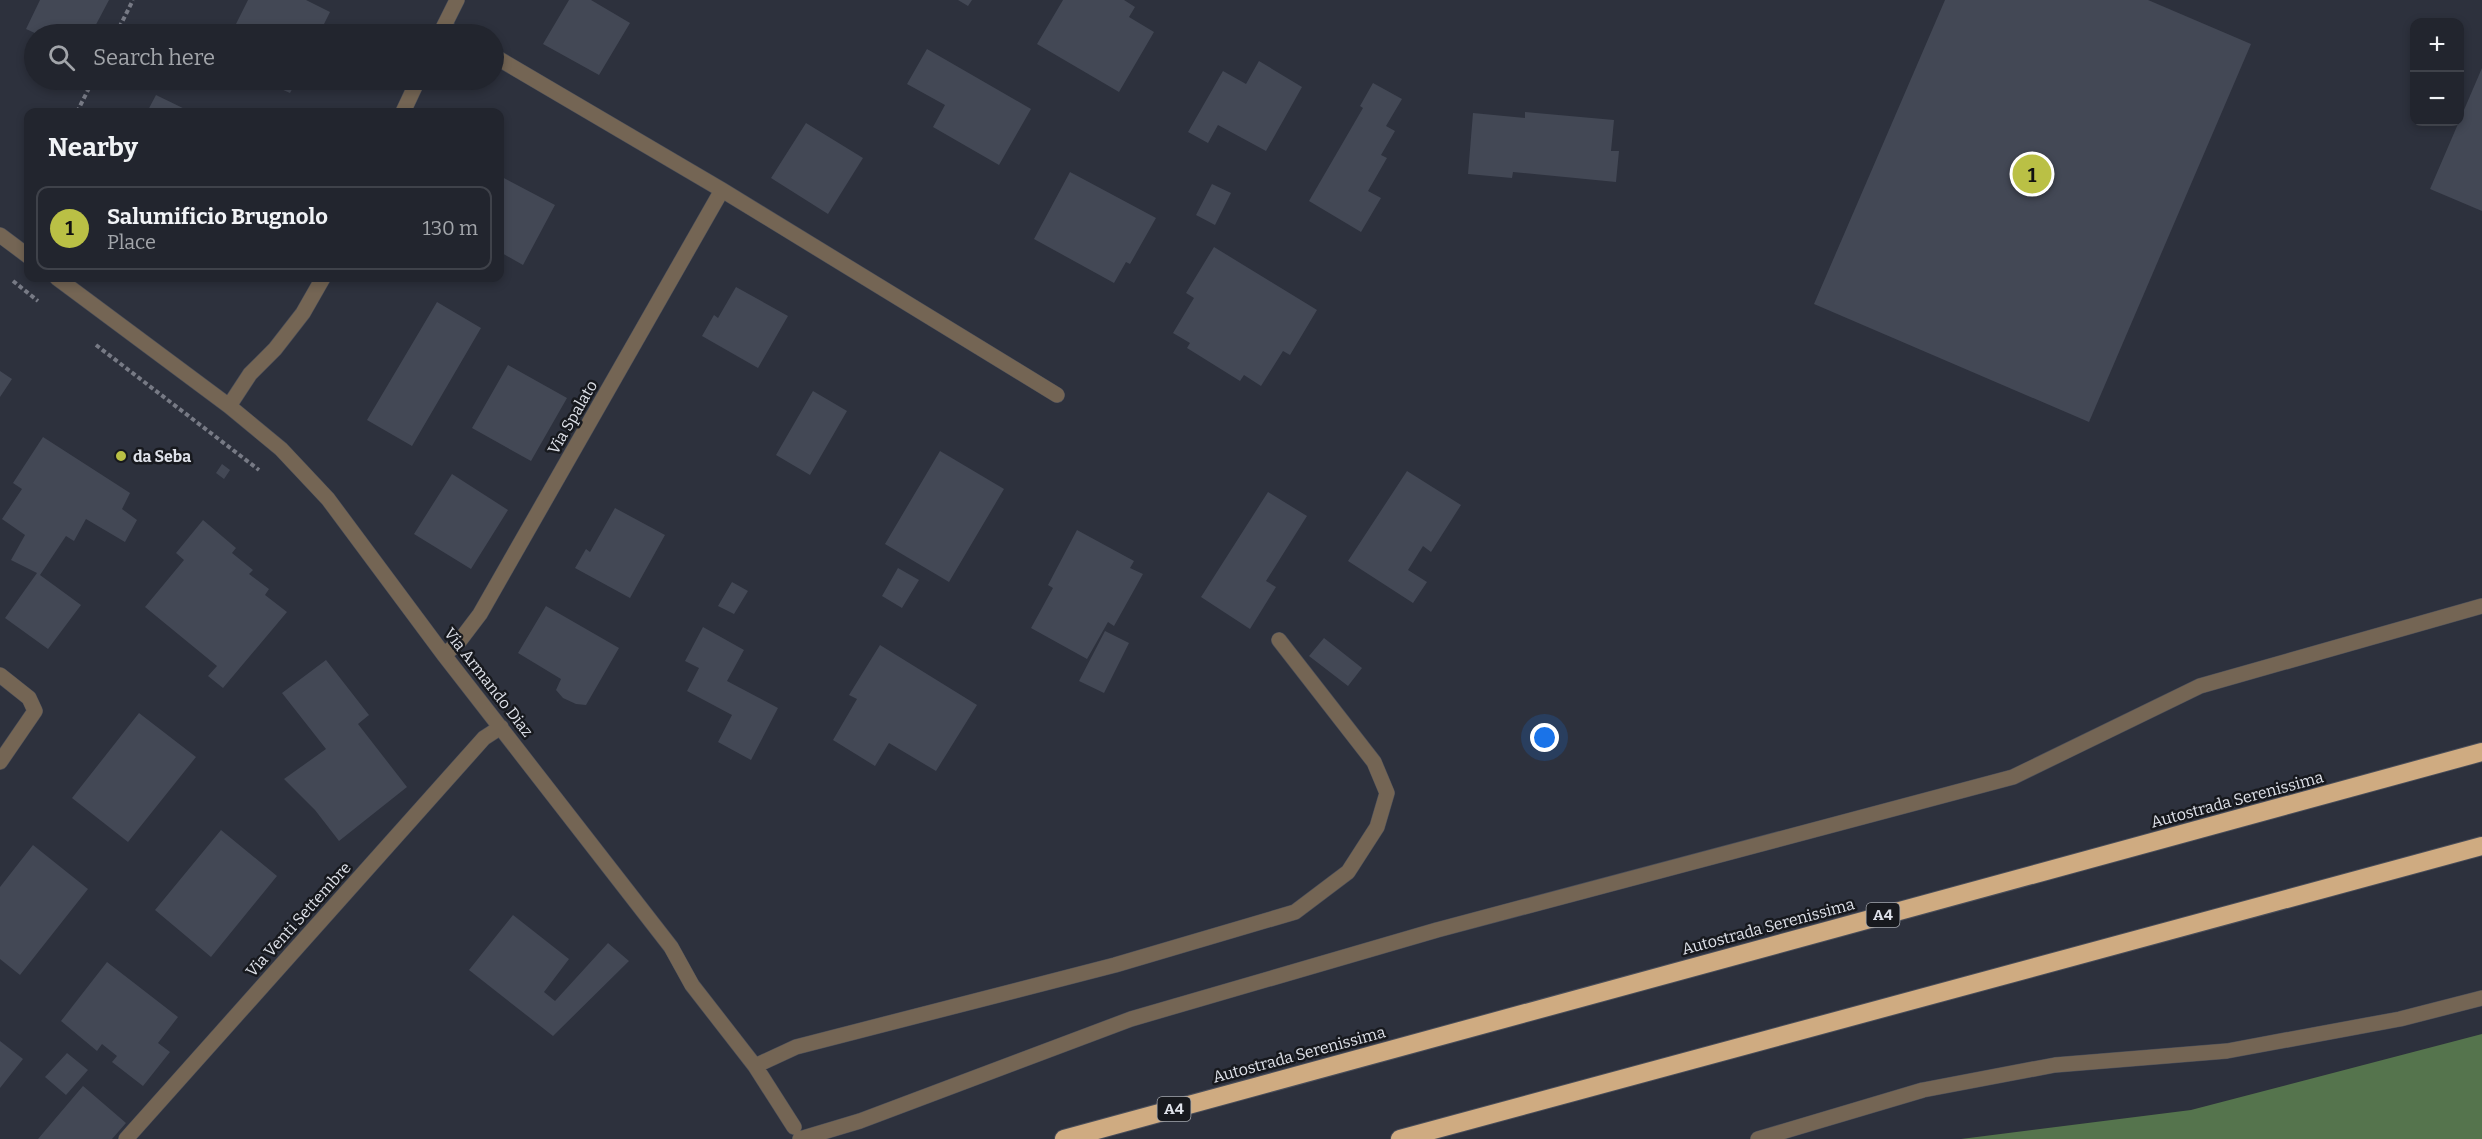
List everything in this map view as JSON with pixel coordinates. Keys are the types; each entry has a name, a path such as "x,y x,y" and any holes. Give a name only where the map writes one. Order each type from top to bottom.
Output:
{"highway":[{"name":"Autostrada Serenissima","path":"1064,1139 2482,752"},
{"path":"1400,1139 2482,846"}],"street":[{"path":"450,24 457,0"},
{"path":"504,62 722,190 1057,395"},
{"path":"405,108 413,90"},
{"name":"Via Spalato","path":"444,655 458,643 480,614 722,190"},
{"path":"0,235 24,253"},
{"name":"Via Armando Diaz","path":"62,282 229,406 281,449 328,499 444,655 671,947 692,985 755,1066 797,1133"},
{"path":"229,406 250,374 275,350 303,313 320,282"},
{"path":"797,1133 860,1121 1131,1019 1437,930 2013,777 2200,686 2482,606"},
{"path":"755,1066 796,1047 1115,965 1295,912 1348,872 1377,827 1387,793 1374,762 1279,640"},
{"path":"0,675 29,698 35,711 0,762"},
{"name":"Via Venti Settembre","path":"126,1139 484,738 501,727"},
{"path":"1758,1139 1945,1086 2055,1065 2227,1051 2400,1019 2482,998"}],"path":[{"path":"121,24 133,0"},
{"path":"79,108 88,90"},
{"path":"9,279 45,306"},
{"path":"91,342 262,473"}],"green space":[{"path":"2482,1034 2482,1139 1961,1139 2191,1110"}],"building":[{"path":"40,0 109,0 96,24 28,24"},
{"path":"248,0 306,0 330,12 324,24 236,24"},
{"path":"569,0 591,0 630,23 599,75 543,44"},
{"path":"958,0 972,0 968,6"},
{"path":"1063,0 1124,0 1135,7 1129,17 1154,32 1119,92 1037,44"},
{"path":"1945,0 2148,0 2251,44 2089,422 1814,304"},
{"path":"927,49 1031,109 999,165 933,127 945,105 907,84"},
{"path":"1259,61 1302,87 1266,151 1218,125 1208,143 1188,132 1223,71 1246,84"},
{"path":"2482,68 2482,211 2430,189 2457,126 2464,126 2464,110"},
{"path":"1373,83 1402,99 1386,126 1395,131 1381,155 1387,158 1368,191 1381,198 1361,232 1309,201 1363,108 1360,106"},
{"path":"156,95 183,108 149,108"},
{"path":"1525,112 1614,120 1611,151 1619,151 1616,182 1513,172 1512,178 1468,174 1473,113 1525,118"},
{"path":"806,123 863,158 828,214 771,178"},
{"path":"1070,172 1156,218 1130,264 1126,262 1114,283 1034,239"},
{"path":"504,178 555,205 523,265 504,254"},
{"path":"1212,184 1231,193 1215,225 1196,215"},
{"path":"1214,247 1317,310 1290,355 1283,351 1261,386 1244,375 1240,381 1187,348 1190,343 1173,333 1194,298 1186,293"},
{"path":"736,287 788,316 758,368 702,336 714,315 718,318"},
{"path":"437,302 481,328 412,446 367,420"},
{"path":"508,365 567,398 531,461 472,428"},
{"path":"0,371 12,379 0,397"},
{"path":"813,391 847,411 810,475 776,455"},
{"path":"43,437 130,493 122,509 137,520 125,542 86,519 74,541 66,536 40,575 81,605 48,649 5,618 37,573 11,560 25,535 2,519 22,489 13,483"},
{"path":"940,451 1004,489 949,582 885,544"},
{"path":"222,464 230,470 224,479 216,473"},
{"path":"1407,471 1461,505 1431,552 1423,546 1408,570 1427,582 1413,603 1348,561"},
{"path":"452,474 508,510 471,569 414,534"},
{"path":"1268,492 1307,516 1266,581 1276,587 1250,629 1201,597"},
{"path":"615,508 665,535 630,598 575,568 586,549 590,552"},
{"path":"203,520 236,548 232,553 253,570 249,574 269,589 265,595 287,612 223,688 208,676 217,666 145,607 184,560 176,553"},
{"path":"1077,530 1134,561 1130,568 1143,574 1114,626 1108,622 1087,659 1031,628 1053,588 1048,585"},
{"path":"898,568 919,580 902,608 882,596"},
{"path":"732,582 748,591 734,614 718,606"},
{"path":"546,606 619,648 586,705 576,704 563,698 556,690 561,679 518,653"},
{"path":"703,627 744,650 727,681 778,708 751,760 718,742 732,715 687,691 699,668 685,661"},
{"path":"1105,631 1129,643 1104,693 1079,681"},
{"path":"1324,638 1362,668 1348,686 1309,656"},
{"path":"880,645 977,705 936,771 889,743 875,766 833,740 857,699 849,695"},
{"path":"326,660 369,715 358,724 407,787 339,841 315,810 284,779 326,749 282,693"},
{"path":"139,713 196,757 128,842 72,798"},
{"path":"221,830 277,876 211,957 155,910"},
{"path":"33,845 88,889 20,975 0,959 0,887"},
{"path":"513,915 569,959 544,992 555,1001 608,943 629,961 553,1036 469,970"},
{"path":"107,962 178,1017 158,1043 170,1052 143,1086 112,1062 117,1056 102,1044 97,1051 61,1021"},
{"path":"0,1041 23,1059 0,1088"},
{"path":"67,1053 88,1070 66,1095 45,1077"},
{"path":"83,1086 126,1123 112,1139 38,1139"}],"place":[{"name":"Salumificio Brugnolo","path":"2032,174"},
{"name":"da Seba","path":"121,456"}]}
